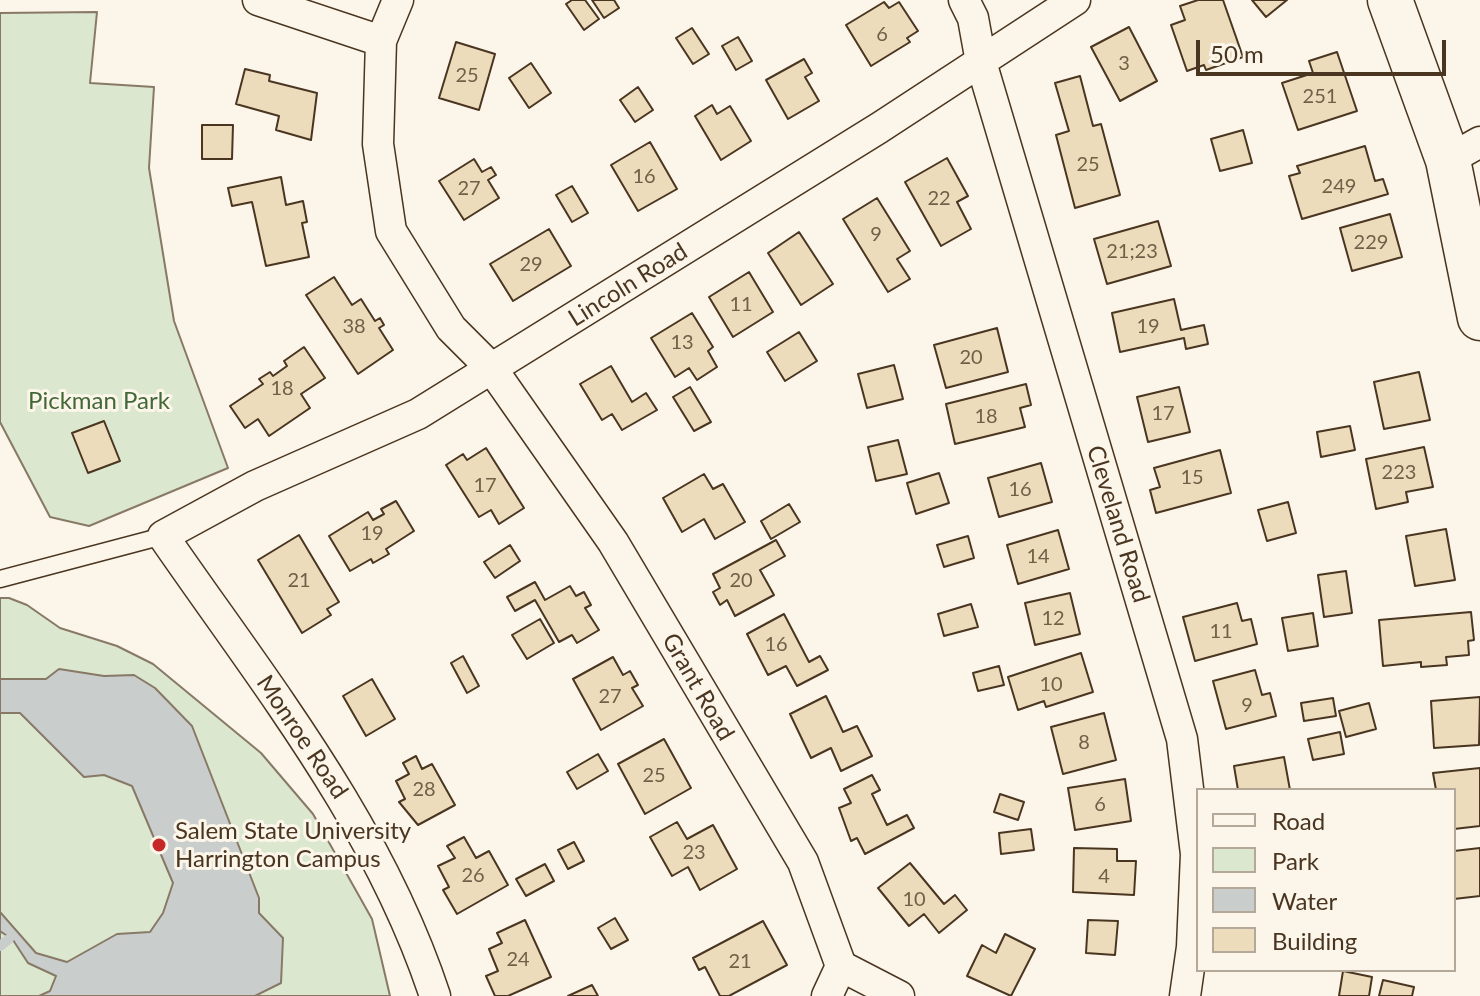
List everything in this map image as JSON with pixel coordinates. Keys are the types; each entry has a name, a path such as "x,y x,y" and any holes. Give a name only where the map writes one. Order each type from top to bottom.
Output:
{"highway":[{"path":"1390,0 1464,151 1480,318"}],"street":[{"path":"258,0 381,41 398,0"},
{"name":"Cleveland Road","path":"964,0 973,18 981,62 1182,739 1196,854 1192,947 1185,996"},
{"name":"Lincoln Road","path":"163,536 255,486 418,414 1075,0"},
{"name":"Grant Road","path":"381,41 378,144 391,231 451,328 492,369 613,542 803,862 841,966"},
{"name":"Monroe Road","path":"163,536 317,753 359,824 403,914 435,996"},
{"path":"827,996 841,966 899,996"}],"lane":[{"path":"0,579 163,536"}],"green space":[{"name":"Pickman Park","path":"97,12 90,83 154,87 149,168 174,321 228,468 89,526 50,517 0,422 0,13"},
{"name":"Salem State University Harrington Campus","path":"0,598 27,605 60,628 117,646 153,664 261,753 313,814 372,919 390,996 0,996"}],"water":[{"path":"59,669 104,676 134,675 155,688 192,726 259,898 259,913 283,938 281,983 255,996 39,996 50,991 56,976 28,963 13,940 0,931 0,912 36,953 67,962 117,934 150,932 163,913 173,883 132,786 104,775 84,777 20,713 0,713 0,679 46,679"}],"building":[{"path":"572,0 585,0 599,19 584,30 566,4"},
{"path":"592,0 614,0 619,8 604,18"},
{"path":"1198,0 1223,0 1243,57 1206,70 1204,65 1187,71 1171,25 1185,20 1180,6"},
{"path":"1252,0 1287,0 1266,17"},
{"path":"884,2 889,8 899,2 918,31 907,38 910,42 871,66 846,25"},
{"path":"1129,27 1157,81 1120,101 1091,47"},
{"path":"692,28 709,54 693,64 676,38"},
{"path":"738,37 752,61 736,70 722,46"},
{"path":"456,42 495,54 479,110 439,98"},
{"path":"1337,52 1357,111 1298,130 1282,83 1313,73 1309,61"},
{"path":"804,59 812,73 805,77 819,101 788,119 766,80"},
{"path":"531,63 551,93 529,108 509,78"},
{"path":"245,69 270,75 269,81 317,93 311,140 276,130 279,116 236,104"},
{"path":"1080,76 1093,126 1101,124 1120,195 1075,208 1056,135 1069,131 1055,83"},
{"path":"638,87 653,110 635,122 620,100"},
{"path":"712,105 717,114 730,106 751,141 721,160 695,116"},
{"path":"202,125 233,125 232,159 202,159"},
{"path":"1243,130 1252,163 1220,171 1211,139"},
{"path":"650,142 677,189 638,211 611,165"},
{"path":"1365,146 1375,181 1383,179 1388,194 1302,219 1289,176 1300,173 1297,166"},
{"path":"947,158 968,196 957,202 971,229 941,246 905,182"},
{"path":"474,159 482,172 491,167 496,175 488,180 499,198 464,220 439,181"},
{"path":"281,177 286,205 303,201 307,222 302,223 309,257 266,266 252,202 232,206 228,188"},
{"path":"572,186 588,213 572,222 556,195"},
{"path":"877,198 910,251 897,259 910,279 888,292 843,219"},
{"path":"1390,214 1402,257 1352,271 1340,228"},
{"path":"1158,221 1171,266 1107,284 1094,239"},
{"path":"549,229 571,266 513,301 490,264"},
{"path":"799,232 833,284 801,305 768,253"},
{"path":"749,272 773,312 733,337 709,297"},
{"path":"334,277 352,305 361,299 375,321 380,318 384,325 379,328 393,350 358,374 306,295"},
{"path":"1174,299 1181,330 1204,325 1208,344 1186,349 1184,338 1120,352 1112,313"},
{"path":"692,313 713,347 708,351 717,367 697,380 689,368 675,377 651,338"},
{"path":"997,328 1008,372 946,388 934,345"},
{"path":"799,332 817,361 785,381 767,352"},
{"path":"304,347 325,378 301,394 310,408 269,436 258,419 245,428 230,406 263,384 259,379 270,372 273,376 287,366 284,361"},
{"path":"894,365 903,399 867,408 858,374"},
{"path":"611,366 632,402 646,393 657,410 622,430 612,414 602,420 580,384"},
{"path":"1419,372 1430,420 1384,429 1374,382"},
{"path":"1026,384 1031,405 1020,408 1025,427 955,444 946,404"},
{"path":"690,387 711,422 694,431 673,397"},
{"path":"1179,387 1190,432 1148,442 1137,397"},
{"path":"104,421 120,461 88,473 72,433"},
{"path":"1350,426 1355,450 1321,457 1317,432"},
{"path":"898,440 907,474 876,481 868,447"},
{"path":"1424,447 1433,487 1406,492 1408,502 1376,509 1366,459"},
{"path":"486,448 524,508 499,524 491,510 479,517 446,465 463,454 467,460"},
{"path":"1220,450 1231,493 1156,513 1150,490 1160,487 1154,468"},
{"path":"1041,463 1052,502 999,517 988,478"},
{"path":"939,473 949,503 916,514 907,483"},
{"path":"704,474 713,489 723,484 745,522 715,539 704,519 682,532 663,498"},
{"path":"396,501 414,531 386,549 389,554 373,563 371,559 350,571 329,536 368,512 373,520 384,514 381,509"},
{"path":"1288,502 1296,533 1267,541 1258,510"},
{"path":"789,504 800,522 771,539 761,521"},
{"path":"1446,529 1455,580 1415,586 1406,536"},
{"path":"1058,530 1069,569 1018,584 1007,545"},
{"path":"299,535 339,602 327,609 331,615 302,633 258,560"},
{"path":"968,536 974,558 944,567 937,545"},
{"path":"776,540 785,556 760,570 774,595 735,616 727,600 720,605 713,592 720,588 713,574"},
{"path":"510,545 520,561 495,578 484,562"},
{"path":"1346,571 1352,613 1324,617 1318,575"},
{"path":"535,582 545,600 570,586 576,596 584,592 591,605 585,608 599,630 577,643 572,635 559,642 535,600 515,611 507,597"},
{"path":"1070,593 1080,634 1035,645 1025,603"},
{"path":"1237,603 1242,621 1251,619 1257,644 1195,661 1183,617"},
{"path":"971,604 978,627 944,636 938,614"},
{"path":"1471,612 1474,640 1468,641 1469,655 1446,657 1447,665 1421,667 1421,662 1383,666 1379,620"},
{"path":"1313,613 1318,646 1288,651 1282,618"},
{"path":"784,614 809,662 820,656 828,670 797,686 786,666 768,675 747,634"},
{"path":"540,619 554,643 527,659 512,635"},
{"path":"1081,653 1093,692 1046,707 1044,701 1018,710 1008,677"},
{"path":"463,656 479,686 467,693 451,663"},
{"path":"613,657 623,675 630,671 638,685 632,688 643,706 601,730 573,679"},
{"path":"999,666 1004,685 978,691 973,673"},
{"path":"1255,670 1262,695 1270,693 1276,716 1226,729 1213,681"},
{"path":"372,679 395,719 366,736 343,696"},
{"path":"826,696 843,732 857,726 872,756 841,771 831,748 811,758 790,714"},
{"path":"1480,697 1479,745 1434,748 1431,701"},
{"path":"1333,698 1336,716 1304,721 1301,703"},
{"path":"1369,703 1376,729 1346,737 1339,711"},
{"path":"1104,713 1116,760 1063,774 1051,727"},
{"path":"1340,732 1344,754 1313,760 1308,739"},
{"path":"664,739 691,788 645,814 618,764"},
{"path":"598,754 608,771 577,789 567,772"},
{"path":"416,756 422,769 432,764 455,805 418,825 399,802 405,799 396,781 409,774 403,763"},
{"path":"1284,757 1290,788 1238,788 1234,766"},
{"path":"1480,768 1480,826 1456,829 1456,788 1436,788 1433,773"},
{"path":"872,775 880,790 872,794 887,825 907,815 914,828 865,854 857,838 851,841 839,808 851,803 844,789"},
{"path":"1125,779 1131,821 1075,830 1068,788"},
{"path":"1000,794 1024,802 1018,820 994,812"},
{"path":"677,822 687,839 713,825 737,869 700,890 688,867 672,876 650,837"},
{"path":"1031,829 1034,850 1001,854 999,833"},
{"path":"464,837 476,858 489,851 508,885 457,914 443,890 449,887 438,866 455,858 447,846"},
{"path":"574,842 584,861 568,869 558,850"},
{"path":"1074,848 1117,849 1117,861 1136,861 1134,895 1073,892"},
{"path":"1480,848 1480,896 1456,899 1456,851"},
{"path":"910,863 944,904 955,895 967,910 939,933 924,914 909,926 878,888"},
{"path":"545,864 554,881 526,896 516,879"},
{"path":"615,918 628,940 611,949 598,928"},
{"path":"525,920 551,977 508,996 495,996 486,976 498,971 489,949 502,943 497,933"},
{"path":"1088,920 1118,921 1115,955 1086,953"},
{"path":"763,921 787,965 729,996 720,996 705,967 699,970 693,958"},
{"path":"1005,934 1035,949 1011,996 967,976 982,945 996,953"},
{"path":"1343,972 1372,977 1369,996 1339,996"},
{"path":"1383,980 1414,987 1412,996 1379,996"},
{"path":"592,985 598,996 568,996"}],"waterway":[{"path":"0,946 9,939"}],"place":[{"name":"Salem State University Harrington Campus","path":"159,845"}]}
